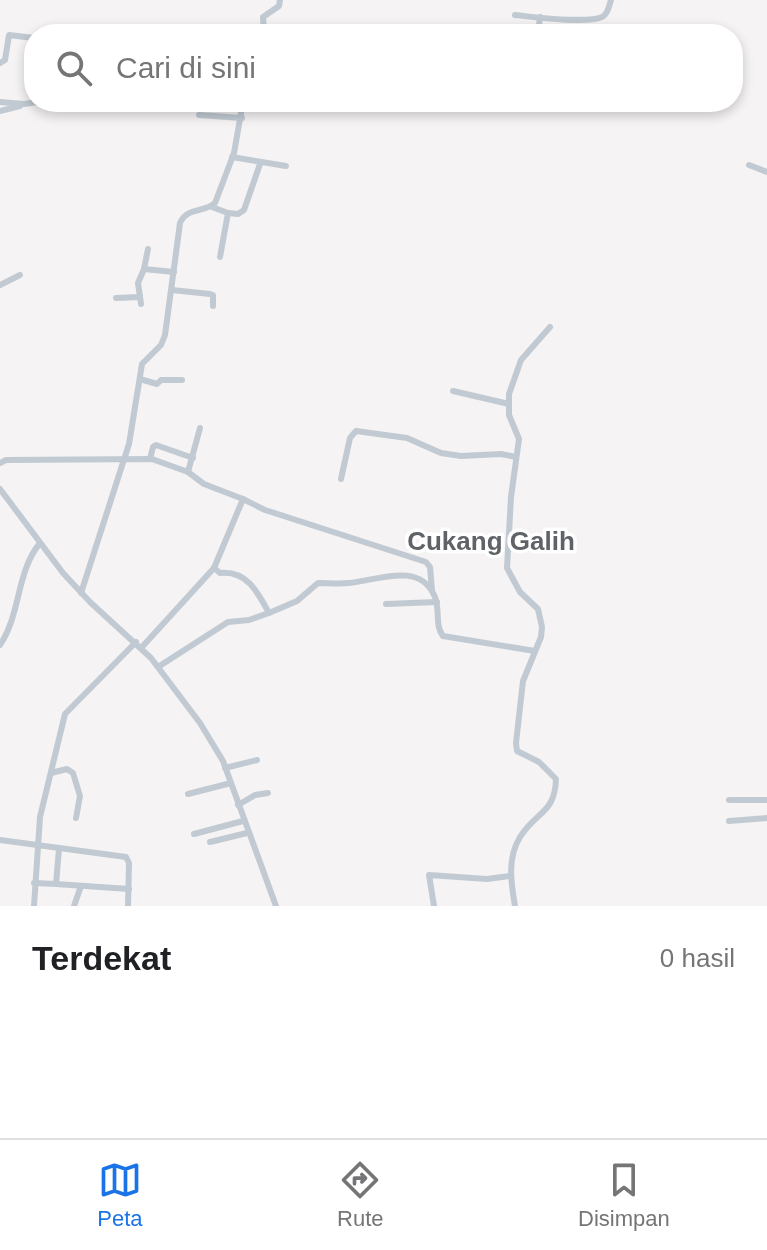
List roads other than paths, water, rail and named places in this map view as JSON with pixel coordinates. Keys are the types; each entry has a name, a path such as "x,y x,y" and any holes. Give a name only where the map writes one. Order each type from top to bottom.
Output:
{"street":[{"path":"263,24 263,17 279,6 280,0"},
{"path":"515,15 575,20 602,17 611,0"},
{"path":"539,24 540,17"},
{"path":"0,63 5,60 9,35 24,37"},
{"path":"0,102 24,104"},
{"path":"0,111 24,104"},
{"path":"212,207 232,157 242,112"},
{"path":"199,115 242,118"},
{"path":"232,157 286,166"},
{"path":"81,593 125,460 144,361 163,341 180,223 183,216 212,207 238,214 244,210 260,164"},
{"path":"749,165 767,172"},
{"path":"220,257 228,213"},
{"path":"116,298 140,301 138,278 144,269 148,249"},
{"path":"144,269 174,272"},
{"path":"0,285 20,275"},
{"path":"172,290 213,295 213,306"},
{"path":"515,906 510,876 520,837 551,805 556,779 552,772 517,751 523,681 541,637 541,616 520,592 507,568 511,497 519,439 509,415 509,404 510,388 517,367 550,327"},
{"path":"140,379 157,384 161,380 182,380"},
{"path":"453,391 509,404"},
{"path":"188,472 200,428"},
{"path":"341,479 350,438 356,431 407,438 441,453 516,457"},
{"path":"150,459 156,445 193,458"},
{"path":"0,463 6,460 53,458 150,459 188,472 201,482 260,509 429,564 439,631 443,636 535,651"},
{"path":"0,489 81,593 139,645 200,723 218,751 276,906"},
{"path":"34,906 42,806 66,712 139,645 214,568 243,499"},
{"path":"0,645 11,626 28,564 40,543"},
{"path":"214,568 251,583 269,613"},
{"path":"158,667 228,622 249,620 297,601 318,583 350,583 383,576 409,576 420,580 432,591"},
{"path":"386,604 437,602"},
{"path":"225,768 257,760"},
{"path":"51,773 67,769 73,773 80,796 76,818"},
{"path":"188,794 231,783"},
{"path":"238,805 255,795 268,793"},
{"path":"729,800 767,800"},
{"path":"729,821 767,818"},
{"path":"194,834 243,821"},
{"path":"210,842 247,833"},
{"path":"0,840 126,857 129,863 128,906"},
{"path":"56,884 59,849"},
{"path":"434,906 429,875 487,879 510,876"},
{"path":"34,883 129,889"},
{"path":"74,906 81,886"}],"district":[{"name":"Cukang Galih","path":"491,541"}]}
